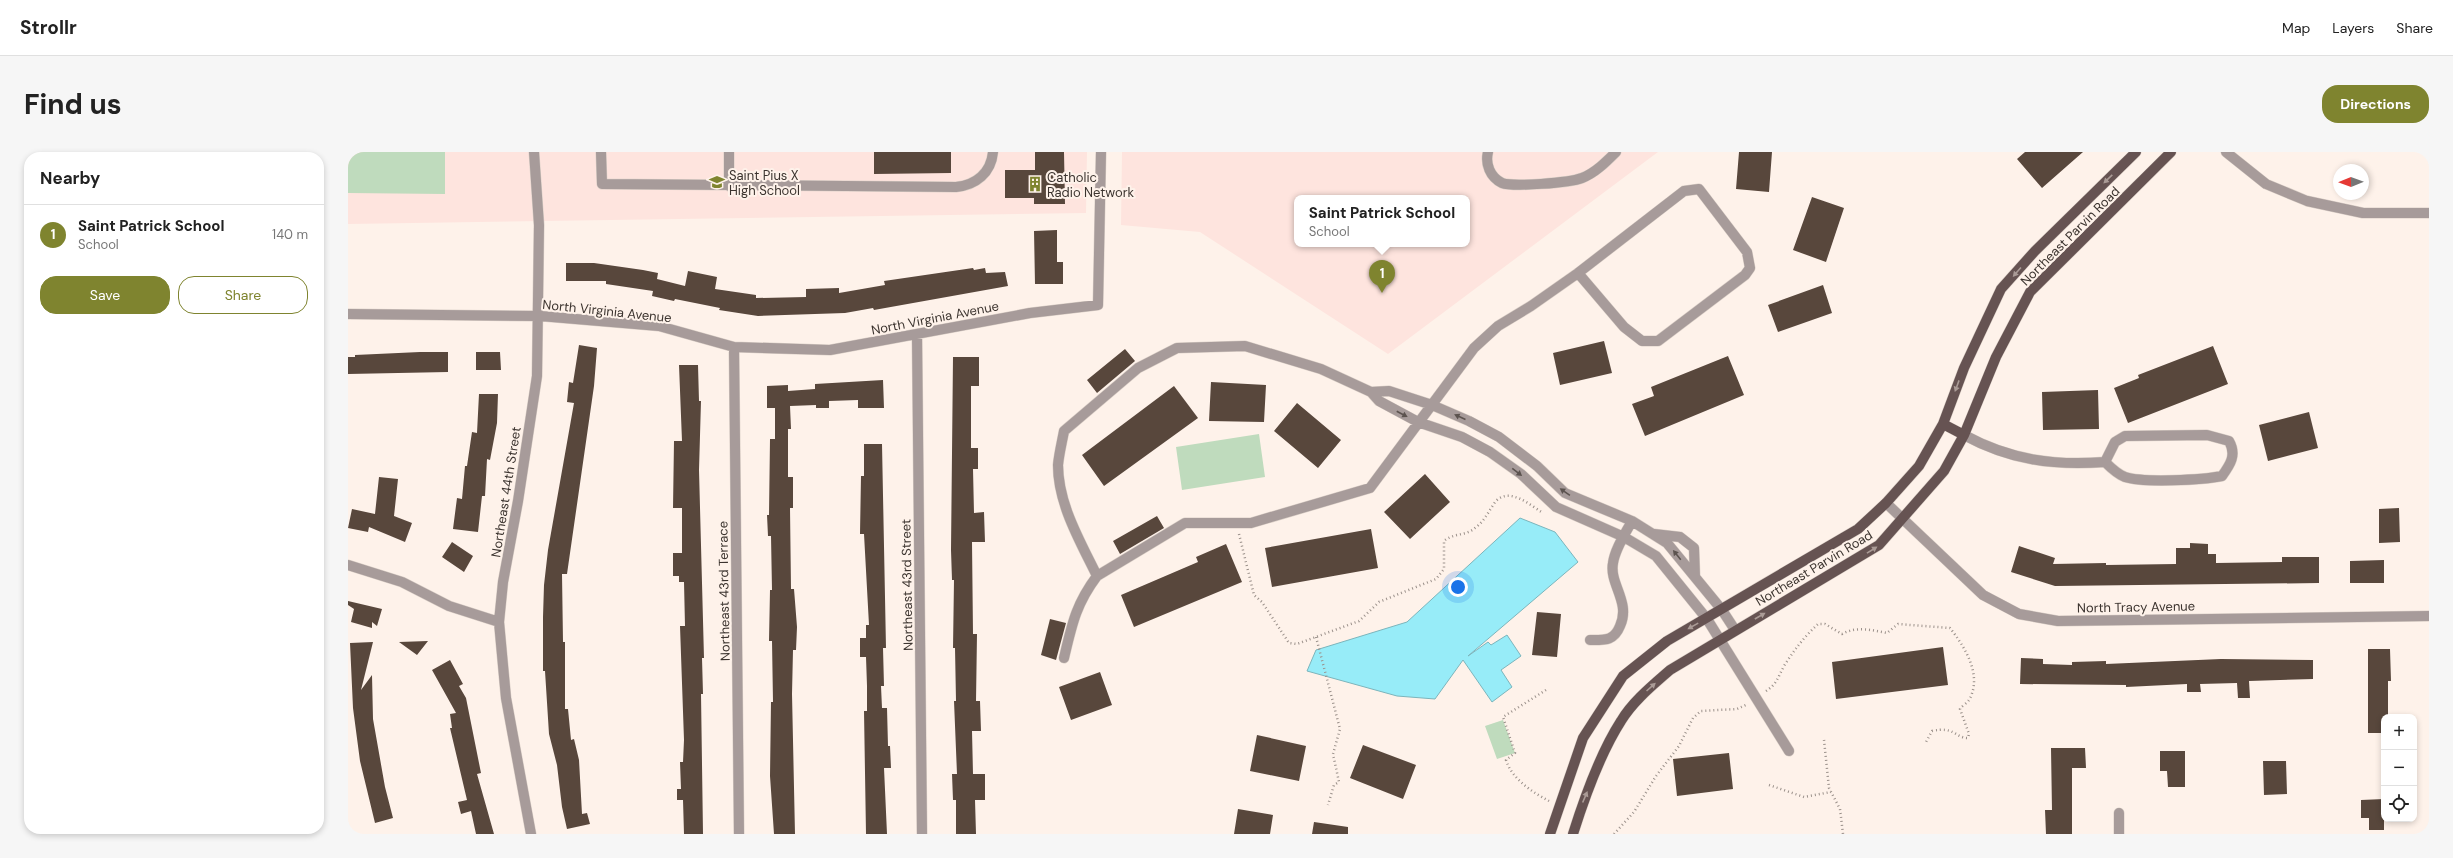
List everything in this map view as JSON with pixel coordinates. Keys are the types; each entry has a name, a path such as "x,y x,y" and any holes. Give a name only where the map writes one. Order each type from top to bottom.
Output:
{"main road":[{"name":"Northeast Parvin Road","path":"1550,834 1583,738 1623,676 1667,641 1707,619 1858,529 1886,503 1919,466 1943,424 1964,368 2002,289 2035,251 2136,152"},
{"name":"Northeast Parvin Road","path":"1573,834 1584,799 1621,720 1643,694 1670,670 1879,545 1904,520 1944,471 1964,435 1996,357 2030,292 2171,152"},
{"path":"1943,424 1964,435"}],"street":[{"name":"Northeast 44th Street","path":"531,834 506,698 499,622 503,582 518,501 537,376 540,316 539,225 534,152"},
{"path":"601,152 602,184 729,186 966,186 983,176 992,160 993,152"},
{"path":"729,152 729,186"},
{"name":"North Virginia Avenue","path":"348,314 540,316 658,326 734,347 830,350 918,335 1030,313 1098,305 1102,152"},
{"path":"1488,152 1487,166 1494,177 1503,183 1562,183 1583,178 1604,164 1616,152"},
{"path":"2226,152 2266,184 2307,200 2363,213 2429,213"},
{"path":"1064,658 1074,617 1082,595 1097,576 1184,523 1251,523 1370,488 1474,348 1488,335 1578,273 1684,191 1699,189 1747,252 1750,268 1745,275 1658,341 1642,341 1624,327 1578,273"},
{"name":"Northeast 43rd Street","path":"918,335 922,834"},
{"path":"1097,576 1078,537 1062,496 1058,464 1064,431 1138,368 1176,348 1245,346 1321,369 1371,392 1379,401 1418,422 1462,437 1490,452 1521,474 1556,507 1624,537 1656,556 1707,619 1789,751"},
{"name":"Northeast 43rd Terrace","path":"734,347 739,834"},
{"path":"1371,392 1389,390 1432,405 1499,437 1537,466 1565,493 1632,522 1667,543 1722,610 1735,630"},
{"path":"1964,435 2001,452 2027,460 2069,463 2105,462 2115,472 2136,479 2209,479 2222,476 2233,460 2233,448 2229,441 2207,435 2125,436 2115,442 2105,462"},
{"name":"North Tracy Avenue","path":"1886,503 1984,595 2000,606 2038,619 2058,621 2429,616"},
{"path":"1590,640 1610,639 1616,634 1623,619 1623,604 1612,564 1632,522"},
{"path":"1652,534 1680,537 1694,548 1692,573"},
{"path":"348,564 402,582 449,606 499,622"},
{"path":"1676,580 1692,573"},
{"path":"2119,813 2119,834"}],"path":[{"path":"1238,523 1254,595 1265,606 1289,643 1296,644 1359,621 1379,602 1436,579 1444,569 1444,541 1449,537 1471,532 1477,527 1497,501 1507,496 1514,496 1546,515"},
{"path":"1614,834 1634,812 1656,776 1679,746 1693,718 1701,711 1737,709 1757,699 1776,684 1794,651 1818,624 1825,624 1842,634 1850,629 1869,629 1887,633 1898,624 1950,628 1960,641 1975,677 1968,700 1960,709 1969,734 1968,738 1963,738 1954,731 1943,729 1932,731 1925,744"},
{"path":"1316,637 1340,729 1333,754 1339,782 1334,786 1328,805"},
{"path":"1546,690 1503,717 1515,753 1506,760 1509,770 1538,795 1549,801"},
{"path":"1824,740 1831,792 1840,809 1843,834"},
{"path":"1769,785 1804,797 1831,792"}],"shaded area":[{"name":"Saint Pius X High School","path":"348,152 1087,152 1086,213 348,224"},
{"path":"1122,152 1658,152 1388,354 1200,232 1121,225"}],"green space":[{"path":"348,152 445,152 445,194 348,193"},
{"path":"1259,434 1265,477 1182,490 1176,447"},
{"path":"1503,720 1515,753 1497,759 1485,726"}],"water":[{"path":"1520,518 1555,532 1578,562 1468,656 1488,642 1491,645 1507,635 1521,656 1501,670 1512,687 1492,702 1463,660 1435,699 1397,696 1307,671 1316,650 1407,622"}],"building":[{"path":"874,152 951,152 951,173 874,174"},
{"name":"Catholic Radio Network","path":"1035,152 1064,152 1065,204 1034,204 1034,198 1005,198 1005,170 1035,170"},
{"path":"1739,152 1772,152 1769,192 1736,189"},
{"path":"2025,152 2083,152 2042,188 2017,159"},
{"path":"1812,197 1844,208 1826,262 1793,250"},
{"path":"1057,230 1057,262 1063,262 1063,284 1035,284 1034,231"},
{"path":"566,263 594,263 643,270 658,273 657,279 685,286 688,271 717,277 715,289 756,295 756,298 806,297 806,289 839,288 839,293 885,285 884,281 973,268 974,270 985,268 986,273 1005,272 1008,286 874,310 873,308 845,313 758,316 719,310 720,308 652,296 653,291 606,284 606,281 566,281"},
{"path":"1823,285 1832,313 1778,332 1768,305"},
{"path":"1604,341 1612,373 1560,385 1553,353"},
{"path":"579,345 597,348 594,386 567,574 562,574 563,642 565,642 565,709 568,709 571,740 574,739 579,760 582,814 587,813 590,824 567,829 562,807 557,765 549,734 545,671 543,671 543,617 544,585 548,550 574,403 567,402 569,382 573,383"},
{"path":"2213,346 2228,384 2128,423 2114,388 2139,378 2138,375"},
{"path":"1125,349 1135,361 1097,393 1087,380"},
{"path":"448,352 448,372 348,374 348,357 355,357 355,355"},
{"path":"476,352 500,352 501,370 476,370"},
{"path":"1728,356 1744,395 1645,436 1632,404 1654,396 1651,387"},
{"path":"953,357 979,357 979,386 971,386 971,448 978,448 978,469 973,469 974,513 984,512 985,542 972,542 973,634 977,634 976,701 980,701 981,731 972,731 973,774 985,774 985,800 975,800 976,834 956,834 956,800 953,800 952,774 957,774 954,701 956,701 955,648 953,648 954,580 952,580 951,550"},
{"path":"679,365 698,365 699,401 701,401 699,470 704,658 702,658 703,694 701,694 703,834 684,834 683,800 677,800 677,789 681,789 680,762 683,762 684,740 680,626 685,626 684,582 679,582 679,576 673,576 673,553 682,553 682,508 673,508 674,441 682,441"},
{"path":"883,380 884,408 858,408 858,400 829,401 829,408 816,408 816,405 790,406 791,429 788,429 788,477 793,477 793,508 790,508 791,589 794,589 797,627 796,650 793,650 792,694 795,834 774,834 770,776 771,702 773,702 772,641 769,641 770,590 772,590 771,536 768,536 767,515 769,515 770,439 775,439 775,408 767,408 767,386 788,385 788,391 815,389 815,384"},
{"path":"1211,382 1266,385 1264,422 1209,421"},
{"path":"1174,386 1198,418 1104,486 1082,455"},
{"path":"2098,390 2099,429 2043,430 2042,392"},
{"path":"479,394 498,394 497,423 490,460 487,459 485,496 482,496 478,532 453,529 457,498 462,499 465,466 467,466 472,432 477,433"},
{"path":"1297,403 1341,440 1318,468 1274,431"},
{"path":"2309,412 2318,448 2268,461 2259,425"},
{"path":"864,444 882,444 886,648 883,648 884,686 881,686 882,708 887,708 888,746 890,746 891,768 884,768 887,834 866,834 864,711 867,711 867,686 866,657 860,657 860,638 866,638 866,625 869,625 864,534 860,534 861,476 864,476"},
{"path":"1425,474 1450,502 1410,539 1384,512"},
{"path":"379,477 398,479 394,516 412,523 405,542 369,527 368,532 348,528 352,509 375,514"},
{"path":"2399,508 2400,542 2379,543 2379,509"},
{"path":"1157,516 1164,528 1120,554 1113,541"},
{"path":"1371,529 1378,568 1272,587 1265,548"},
{"path":"452,542 473,556 464,572 442,557"},
{"path":"2190,543 2208,544 2208,554 2216,554 2216,563 2282,562 2282,557 2319,557 2319,583 2055,586 2011,572 2019,546 2055,558 2053,564 2176,564 2176,548 2190,548"},
{"path":"1226,544 1242,582 1134,627 1121,595 1198,562 1196,557"},
{"path":"2384,560 2384,583 2350,583 2350,561"},
{"path":"348,601 382,609 377,626 372,622 372,628 351,622 354,609 348,605"},
{"path":"1537,612 1561,614 1557,657 1532,655"},
{"path":"1050,619 1066,623 1056,660 1041,655"},
{"path":"428,641 417,655 399,642"},
{"path":"373,642 361,690 372,675 373,719 385,787 393,818 375,823 360,761 353,708 350,643"},
{"path":"1943,647 1948,685 1836,699 1832,662"},
{"path":"2368,649 2390,649 2391,681 2388,681 2388,714 2381,714 2381,733 2368,733"},
{"path":"2021,658 2043,659 2043,664 2072,665 2072,662 2106,661 2106,664 2221,659 2313,660 2313,679 2249,681 2250,698 2238,698 2237,683 2200,684 2201,692 2187,692 2187,684 2126,687 2126,685 2020,684"},
{"path":"450,660 463,684 459,686 466,698 481,773 477,774 494,834 476,834 471,811 461,814 458,802 467,800 450,728 452,728 450,714 456,713 432,670"},
{"path":"1100,672 1112,705 1071,720 1059,687"},
{"path":"1257,735 1306,746 1299,781 1250,771"},
{"path":"1363,745 1416,765 1403,799 1350,778"},
{"path":"2051,748 2085,748 2086,768 2072,768 2072,834 2046,834 2045,810 2052,810"},
{"path":"2160,751 2185,751 2185,787 2168,787 2167,771 2160,771"},
{"path":"1729,753 1733,789 1677,796 1673,759"},
{"path":"2263,761 2286,761 2287,794 2264,795"},
{"path":"2381,799 2381,822 2384,822 2384,830 2369,830 2369,818 2361,818 2361,800"},
{"path":"1238,809 1273,815 1270,834 1234,834"},
{"path":"1314,822 1348,827 1348,834 1312,834"}],"place":[{"name":"Saint Pius X High School","path":"717,182"},
{"name":"Catholic Radio Network","path":"1035,184"},
{"name":"Saint Patrick School","path":"1382,293"}]}
